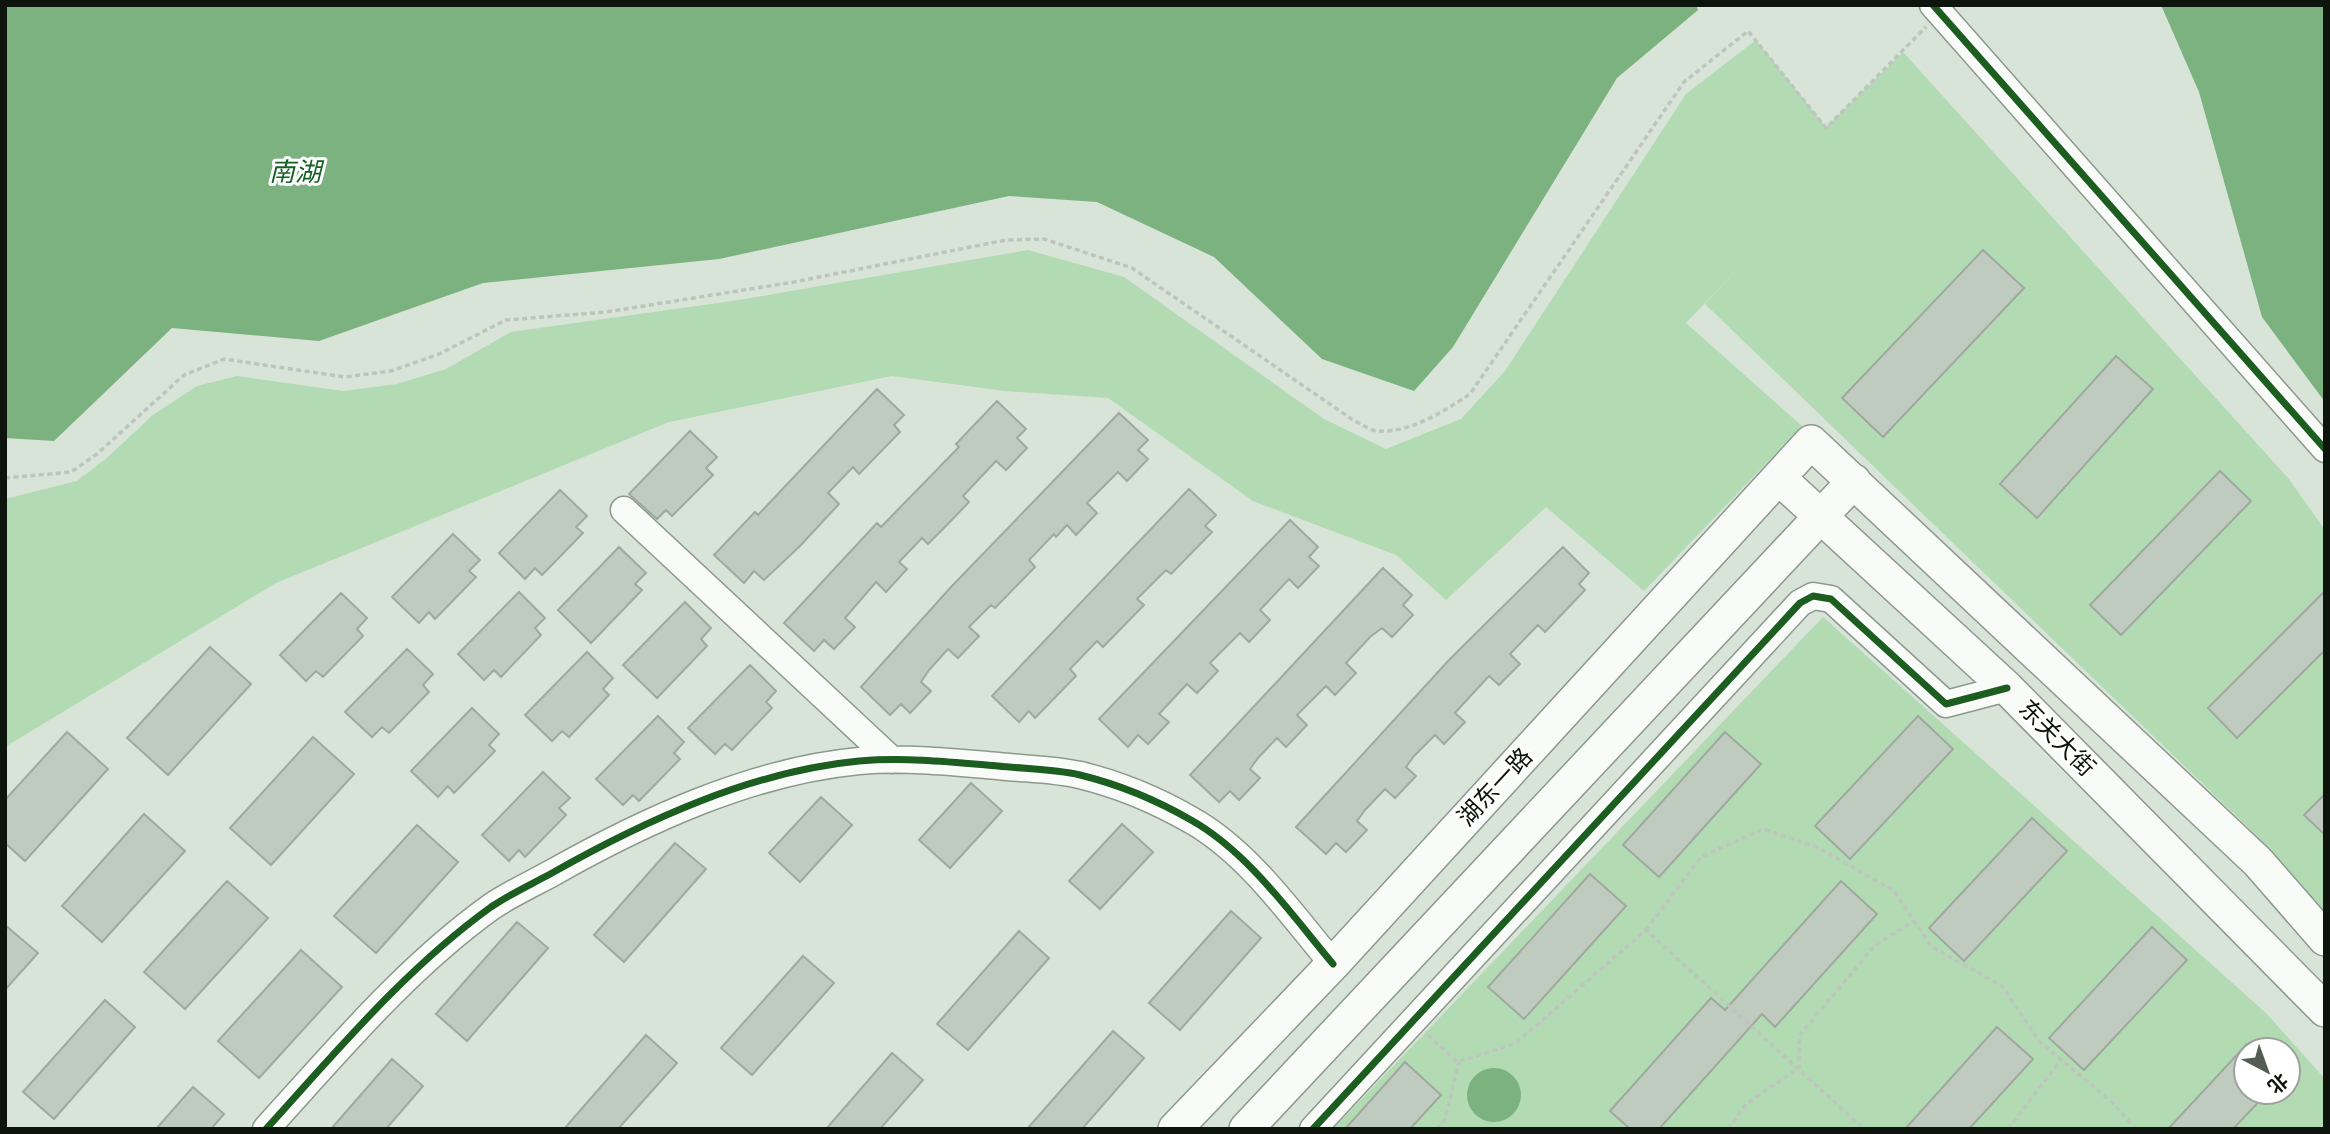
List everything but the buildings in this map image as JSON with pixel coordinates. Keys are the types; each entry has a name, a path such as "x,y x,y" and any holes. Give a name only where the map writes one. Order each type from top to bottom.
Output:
{"main road":[{"name":"湖东一路","path":"1175,1129 1333,964 1811,442"},
{"name":"东关大街","path":"1811,442 2258,862 2325,939"},
{"name":"东关大街","path":"1779,478 2007,688 2325,1010"},
{"path":"1246,1129 1854,481"}],"street":[{"path":"1936,9 2325,449"},
{"path":"624,510 892,760"},
{"path":"1313,1129 1800,603 1814,596 1831,599 1945,704 2007,688"},
{"path":"266,1129 396,987 452,937 494,905 602,845 734,790 801,772 858,761 920,758 1080,775 1147,799 1193,821 1255,870 1333,964"}],"path":[{"path":"5,478 71,472 97,454 184,375 224,359 345,377 391,371 439,355 506,320 620,310 794,282 1006,240 1044,239 1132,268 1353,419 1376,431 1399,428 1438,415 1470,394 1684,82 1748,31 1826,128 1936,9"},
{"path":"1459,1062 1516,1043 1646,930 1701,857 1763,829 1819,848 1894,891 1932,947 2003,986 2039,1041 2114,1104 2136,1129"},
{"path":"1798,1069 1799,1036 1875,945 1914,920"},
{"path":"1646,930 1864,1129"},
{"path":"1413,1022 1459,1062"},
{"path":"2008,1129 2061,1060"},
{"path":"1437,1129 1445,1119 1459,1062"},
{"path":"1728,1129 1747,1102 1798,1069"}],"shaded area":[{"path":"1756,40 1826,127 1903,52 2288,478 2325,530 2325,916 2258,837 1705,304 1746,260 1686,323 1802,426 1644,591 1546,507 1446,600 1396,555 1253,501 1108,398 1005,391 892,376 669,422 276,583 5,747 5,499 77,481 108,457 153,415 197,386 237,376 343,391 397,384 446,369 511,332 739,300 1028,250 1124,277 1324,419 1386,449 1461,419 1505,371 1686,94"},
{"path":"1823,617 2266,1013 2287,1036 2232,1036 2232,1106 2302,1106 2302,1053 2325,1079 2325,1129 1333,1129"}],"water":[{"name":"南湖","path":"5,5 1696,5 1698,10 1617,78 1453,347 1414,391 1322,359 1214,257 1097,202 1009,196 719,259 483,283 319,341 172,328 54,441 5,438"},
{"path":"2161,5 2325,5 2325,402 2262,317 2199,92"},
{"path":"1499,1068 1509,1072 1517,1080 1521,1095 1517,1110 1509,1118 1489,1122 1479,1118 1471,1110 1467,1090 1471,1080 1479,1072"}],"cycle path":[{"path":"1933,5 2325,449"},
{"path":"1313,1129 1800,603 1813,596 1831,599 1946,704 2007,688"},
{"path":"266,1129 401,984 491,907 661,817 739,787 819,767 877,760 946,762 1060,771 1123,788 1191,820 1212,833 1268,885 1333,964"}]}
